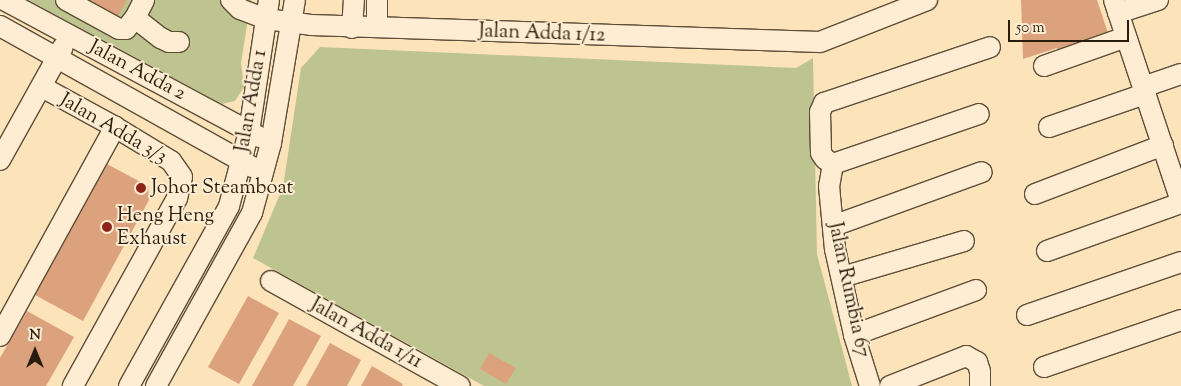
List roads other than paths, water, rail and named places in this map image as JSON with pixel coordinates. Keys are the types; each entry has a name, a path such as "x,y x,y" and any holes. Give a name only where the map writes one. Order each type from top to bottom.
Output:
{"street":[{"path":"66,0 119,29 126,29 135,18 144,0"},
{"name":"Jalan Adda 1/12","path":"230,0 240,9 267,9 291,23 352,28 377,27 820,42 916,2"},
{"name":"Jalan Adda 1","path":"156,386 252,213 271,143 295,0"},
{"path":"352,28 354,0"},
{"path":"377,0 377,27"},
{"path":"1047,251 1181,202 1176,165 1163,144 1116,6 1158,0"},
{"name":"Jalan Adda 2","path":"8,1 271,143"},
{"name":"Jalan Adda 1","path":"129,386 229,206 249,132 267,9"},
{"path":"135,18 161,38 169,42 179,42"},
{"name":"Jalan Adda 2","path":"0,26 241,162 263,172"},
{"path":"0,160 70,35"},
{"path":"1044,66 1126,37"},
{"path":"979,114 833,164 825,159 821,153 820,112 824,102 990,47"},
{"path":"1049,127 1144,91 1181,74"},
{"name":"Jalan Adda 3/3","path":"42,87 115,127 171,162 182,177 177,198 73,386"},
{"path":"0,336 115,127"},
{"path":"1035,194 1163,144"},
{"name":"Jalan Rumbia 67","path":"833,164 829,186 835,249 854,335 870,386"},
{"path":"833,226 982,172"},
{"path":"842,277 964,241"},
{"path":"1027,315 1181,262"},
{"name":"Jalan Adda 1/11","path":"271,281 460,386"},
{"path":"854,335 976,290"},
{"path":"1044,367 1181,320"},
{"path":"892,386 966,356 977,362 980,378"}],"place":[{"name":"Johor Steamboat","path":"141,188"},
{"name":"Heng Heng Exhaust","path":"107,227"}]}
